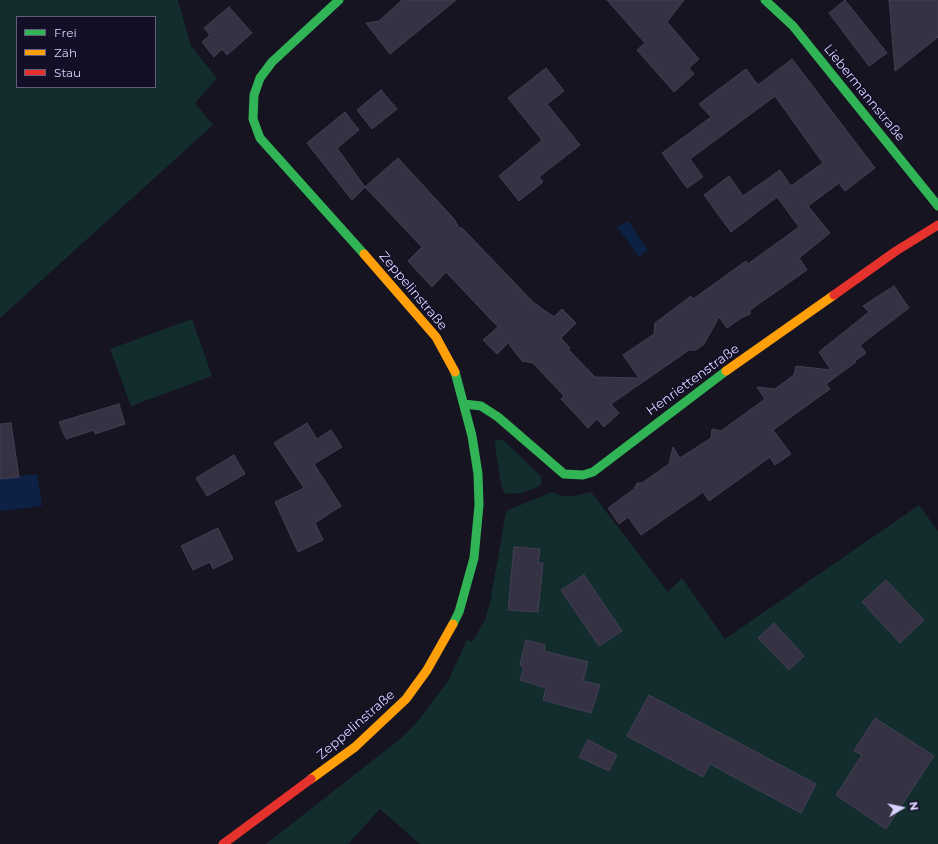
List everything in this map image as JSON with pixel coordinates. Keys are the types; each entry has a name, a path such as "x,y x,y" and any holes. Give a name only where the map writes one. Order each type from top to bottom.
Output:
{"street":[{"name":"Zeppelinstraße","path":"223,844 355,747 406,700 427,670 459,612 474,558 479,505 478,474 472,436 455,371 436,337 260,138 253,119 254,95 260,78 272,62 339,0"},
{"name":"Liebermannstraße","path":"765,0 793,26 938,206"},
{"name":"Henriettenstraße","path":"464,404 480,406 498,417 564,474 583,475 593,472 702,388 896,251 938,225"}],"green space":[{"path":"0,0 178,0 191,46 217,78 195,103 213,125 0,318"},
{"path":"192,319 212,376 131,406 110,349"},
{"path":"502,439 541,476 541,484 538,487 521,493 505,494 501,485 495,445 495,441"},
{"path":"552,492 562,496 573,496 591,492 668,592 682,578 725,639 919,505 938,531 938,844 420,844 380,809 348,844 266,844 400,739 417,722 448,681 467,640 472,642 485,620 490,603 506,511"}],"water":[{"path":"628,221 648,250 639,257 617,227"},
{"path":"37,474 42,506 0,511 0,479"}],"building":[{"path":"402,0 456,0 390,54 366,23 379,21"},
{"path":"607,0 684,0 667,22 699,59 689,68 694,74 674,92 637,50 645,43"},
{"path":"845,0 887,53 869,66 829,13"},
{"path":"889,0 938,0 938,37 895,71"},
{"path":"229,7 252,33 227,55 222,49 214,57 202,42 210,35 204,28"},
{"path":"792,59 875,168 845,191 839,183 808,206 830,233 799,258 807,270 750,310 750,314 741,318 727,328 719,317 704,344 696,350 689,350 611,404 619,413 604,427 597,419 588,428 561,399 564,396 533,363 522,361 508,343 497,354 483,340 498,327 446,272 432,287 408,261 422,247 365,187 398,158 454,219 459,228 462,228 533,302 554,317 562,309 576,323 561,338 570,348 568,349 595,377 639,378 623,355 654,334 655,323 691,296 693,299 746,261 748,264 799,227 777,197 731,232 704,195 729,176 743,196 780,170 791,186 823,163 775,96 690,159 703,177 687,188 662,153 711,117 699,104 746,69 758,85"},
{"path":"546,68 564,91 547,104 580,145 539,177 543,182 519,201 499,176 542,140 508,98"},
{"path":"381,90 397,109 372,129 357,110"},
{"path":"345,112 359,130 337,148 365,187 352,200 307,143"},
{"path":"894,286 909,308 860,345 866,353 826,384 830,389 773,430 791,454 775,465 770,457 709,501 703,492 641,535 628,517 619,524 608,508 634,489 637,483 642,483 669,464 673,447 680,458 711,438 712,429 721,431 765,399 757,387 775,389 794,375 796,366 831,370 819,352 869,312 863,306"},
{"path":"119,404 125,424 95,434 94,430 66,439 59,422"},
{"path":"11,423 19,477 0,479 0,424"},
{"path":"307,423 317,439 331,430 342,447 314,464 341,506 315,523 323,540 298,552 275,502 304,488 274,443"},
{"path":"234,455 245,474 207,496 196,478"},
{"path":"218,528 233,559 213,569 210,562 193,570 181,546"},
{"path":"514,547 540,549 538,563 543,563 538,612 508,610"},
{"path":"584,575 622,631 599,646 561,590"},
{"path":"886,580 924,620 900,643 862,602"},
{"path":"774,623 804,656 789,670 758,638"},
{"path":"526,640 545,645 544,651 588,662 583,681 600,685 591,713 543,700 546,688 520,680 524,667 520,665"},
{"path":"649,695 816,784 801,813 710,764 703,777 627,736"},
{"path":"875,718 934,756 886,829 836,795 862,755 854,751"},
{"path":"588,740 617,755 609,771 579,757"}],"traffic: fast":[{"path":"339,0 272,62 260,78 254,95 253,119 260,138 364,254"},
{"path":"765,0 793,26 938,206"},
{"path":"464,404 481,406 498,417 564,474 583,475 593,472 726,371"},
{"path":"453,624 459,612 474,558 479,505 478,474 472,436 455,372"}],"traffic: slow":[{"path":"364,254 436,337 455,372"},
{"path":"726,371 834,295"},
{"path":"311,779 355,747 406,699 427,670 453,624"}],"traffic: jam":[{"path":"834,295 896,251 938,225"},
{"path":"223,844 311,779"}]}
